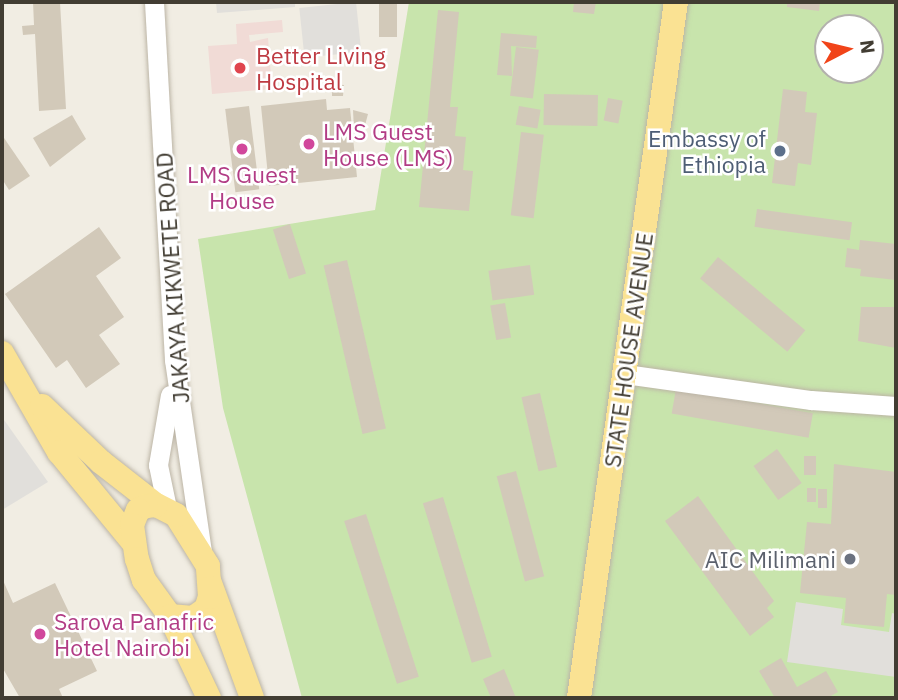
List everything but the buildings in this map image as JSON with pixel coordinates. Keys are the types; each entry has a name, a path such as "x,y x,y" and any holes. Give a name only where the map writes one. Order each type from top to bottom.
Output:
{"main road":[{"name":"STATE HOUSE AVENUE","path":"579,698 676,2"},
{"path":"2,352 31,397 59,452 132,541"},
{"path":"31,397 101,462 162,507 203,554 210,582 252,698"},
{"path":"162,507 146,506 134,517 132,541 144,580 170,617 209,698"},
{"path":"170,617 186,620 200,615 210,597 210,582"}],"street":[{"name":"JAKAYA KIKWETE ROAD","path":"154,2 174,359 203,554"},
{"path":"162,507 158,465 174,359"},
{"path":"625,374 811,400 896,406"}],"shaded area":[{"path":"216,2 295,2 295,7 217,13"},
{"path":"356,2 361,52 305,58 299,8"},
{"name":"Better Living Hospital","path":"282,20 283,32 249,35 250,42 268,38 272,89 212,94 208,46 237,44 236,24"},
{"path":"2,417 48,482 2,510"},
{"path":"796,602 843,609 841,625 889,632 892,613 896,614 896,677 787,662"}],"green space":[{"path":"409,2 896,2 896,698 302,698 223,408 198,239 375,210"}],"place":[{"name":"Better Living Hospital","path":"240,68"},
{"name":"LMS Guest House (LMS)","path":"309,144"},
{"name":"LMS Guest House","path":"242,149"},
{"name":"Embassy of Ethiopia","path":"780,151"},
{"name":"AIC Milimani","path":"850,559"},
{"name":"Sarova Panafric Hotel Nairobi","path":"40,634"}]}
